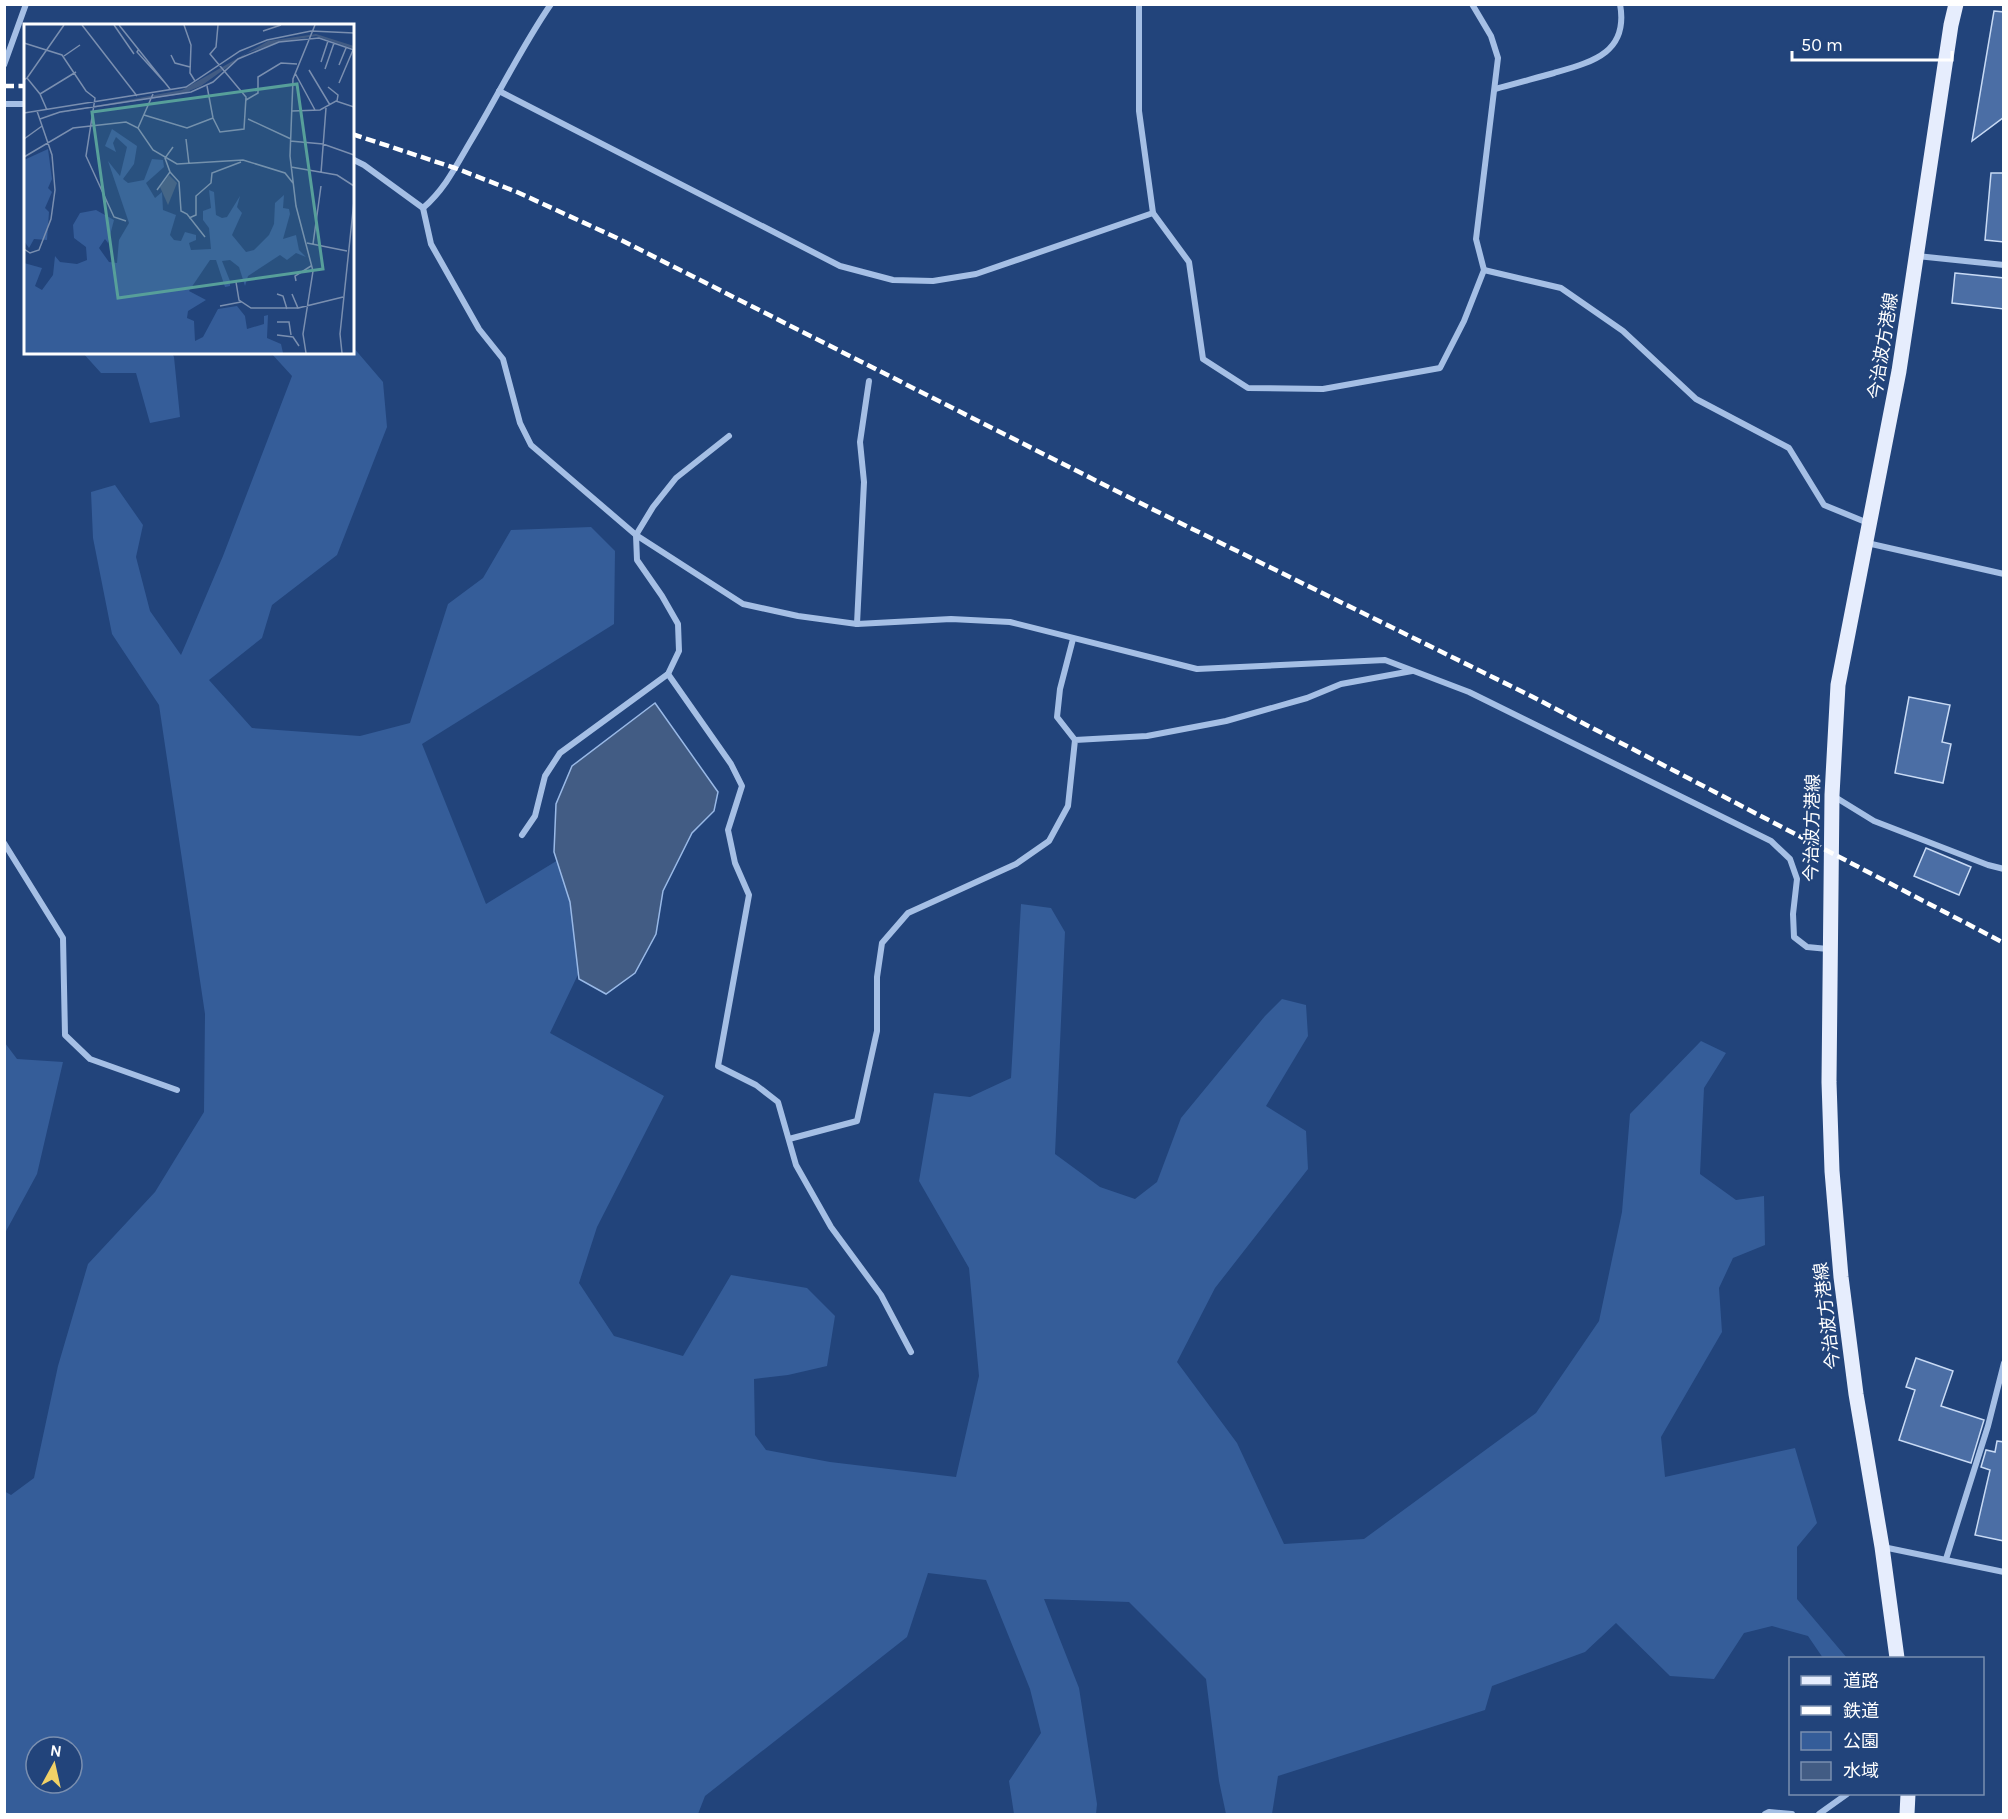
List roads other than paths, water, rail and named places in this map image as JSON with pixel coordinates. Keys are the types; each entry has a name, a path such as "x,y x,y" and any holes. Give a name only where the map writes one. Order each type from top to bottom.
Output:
{"main road":[{"name":"今治波方港線","path":"1897,1657 1882,1547 1856,1394 1839,1253 1829,1082 1832,795 1838,685 1899,371 1956,4"},
{"path":"1907,1815 1908,1795"}],"street":[{"path":"4,65 26,4"},
{"path":"423,208 439,194 533,30 551,4"},
{"path":"1139,4 1139,111 1153,213 1189,262 1203,359 1248,388 1323,389 1440,368 1464,321 1484,270 1476,239 1498,58 1491,36 1472,4"},
{"path":"1495,89 1587,63 1605,54 1618,37 1623,21 1620,4"},
{"path":"499,91 840,266 893,280 933,281 976,274 1153,213"},
{"path":"4,104 24,104"},
{"path":"354,160 423,208 432,244 479,329 503,358 520,423 531,445 636,535 743,604 798,616 856,624 951,619 1010,622 1197,669 1385,660 1469,692 1772,841 1790,859 1797,879 1792,914 1794,937 1807,947 1830,950"},
{"path":"1917,256 2004,265"},
{"path":"1484,270 1561,288 1623,331 1696,399 1789,448 1824,505 1870,524"},
{"path":"856,624 864,482 860,442 869,381"},
{"path":"522,835 535,816 545,776 560,753 668,674 679,651 678,624 637,560 636,535 653,507 676,478 729,436"},
{"path":"1865,542 2004,574"},
{"path":"789,1139 857,1121 877,1031 877,977 882,943 908,913 1016,864 1049,842 1068,806 1075,741 1057,717 1060,689 1073,639"},
{"path":"1075,741 1147,736 1226,721 1307,698 1341,684 1413,671"},
{"path":"668,674 731,764 742,786 728,830 735,863 749,896 718,1065 756,1085 778,1102 796,1165 831,1227 880,1295 911,1352"},
{"path":"1832,795 1874,821 2004,869"},
{"path":"4,843 63,938 65,1035 90,1059 177,1090"},
{"path":"1946,1559 1988,1426 2004,1363"},
{"path":"1882,1547 2004,1572"},
{"path":"1819,1815 1846,1795"},
{"path":"1765,1815 1769,1812 1792,1815"}],"water":[{"path":"655,703 718,792 714,811 692,833 663,891 656,934 635,973 606,994 579,979 570,902 554,852 556,804 572,766"}],"railway":[{"path":"4,86 24,86"},
{"path":"354,135 455,168 517,192 617,238 1154,510 1531,696 2004,943"}]}
